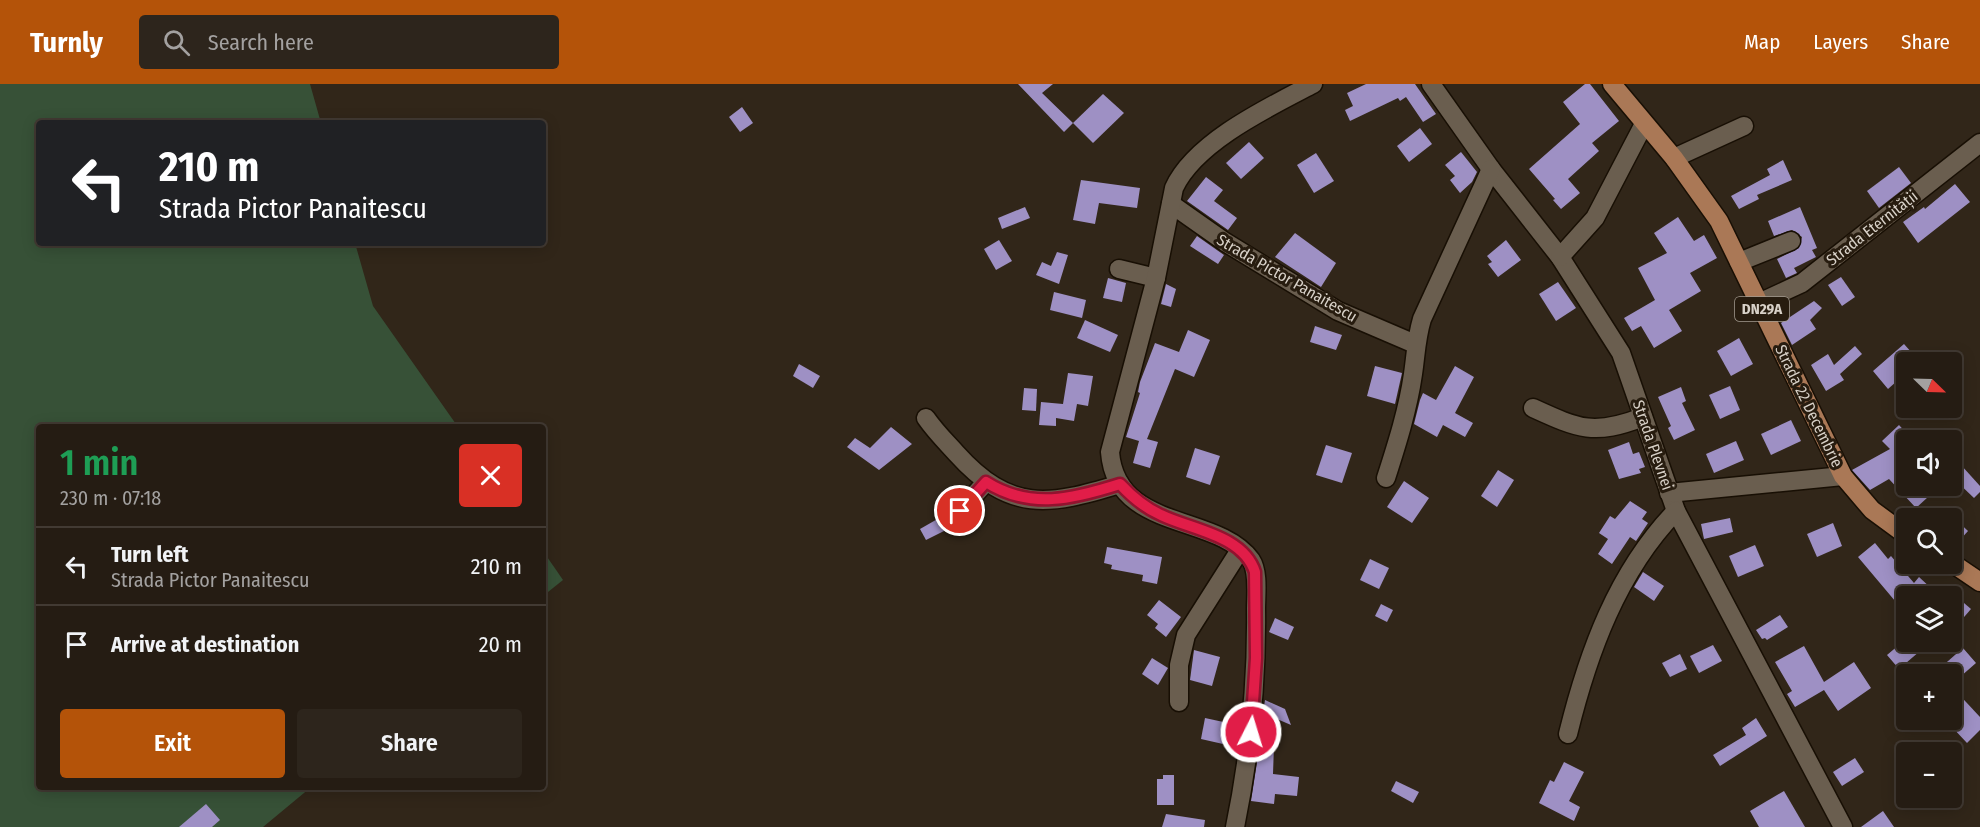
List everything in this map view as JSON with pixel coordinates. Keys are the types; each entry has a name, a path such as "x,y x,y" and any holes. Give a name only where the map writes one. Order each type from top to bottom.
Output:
{"main road":[{"name":"Strada 22 Decembrie","path":"1612,84 1704,197 1739,262 1843,476 1872,510 1896,528"},
{"path":"1962,570 1980,582"}],"street":[{"path":"1235,827 1249,756 1256,658 1255,572 1251,561 1240,550 1220,538 1162,516 1137,500 1120,484 1111,471 1110,452 1156,278 1170,204 1180,175 1213,143 1313,84"},
{"name":"Strada Plevnei","path":"1431,84 1491,169 1560,257 1621,353 1676,511 1843,827"},
{"path":"1560,257 1595,218 1644,124"},
{"path":"1674,158 1744,126"},
{"name":"Strada Eternității","path":"1759,303 1802,283 1980,143"},
{"path":"1386,478 1397,445 1414,372 1415,344 1422,319 1491,169"},
{"name":"Strada Pictor Panaitescu","path":"1170,204 1225,242 1338,311 1415,344"},
{"path":"1739,262 1791,241"},
{"path":"1119,269 1156,278"},
{"path":"1533,408 1575,426 1594,430 1612,428 1643,417"},
{"path":"926,418 986,482 1005,494 1031,500 1087,493 1120,484"},
{"path":"1669,493 1843,476"},
{"path":"960,511 986,482"},
{"path":"1568,734 1589,657 1602,626 1658,529 1676,511"},
{"path":"1179,702 1179,665 1186,635 1240,550"}],"green space":[{"path":"0,84 310,84 320,120 36,120 36,246 356,246 373,306 456,424 36,424 36,790 308,790 263,827 0,827"},
{"path":"546,555 563,580 546,594"}],"building":[{"path":"1018,84 1053,84 1042,93 1073,123 1064,132"},
{"path":"1366,84 1415,84 1436,114 1423,122 1406,97 1400,101 1398,98 1350,121 1345,110 1353,106 1347,93"},
{"path":"1585,84 1590,84 1619,121 1592,143 1599,151 1568,179 1580,193 1561,209 1529,169 1580,124 1563,102"},
{"path":"1103,94 1124,113 1093,143 1073,123"},
{"path":"742,107 753,123 740,132 729,117"},
{"path":"1420,128 1432,144 1409,162 1397,146"},
{"path":"1249,142 1264,158 1241,179 1226,163"},
{"path":"1461,152 1477,172 1472,182 1460,193 1450,180 1455,176 1445,165"},
{"path":"1316,153 1334,181 1314,193 1297,165"},
{"path":"1783,160 1792,180 1757,195 1759,199 1739,209 1731,196 1770,175 1767,169"},
{"path":"1899,167 1911,183 1879,208 1867,191"},
{"path":"1206,177 1223,190 1214,201 1237,218 1228,230 1187,201"},
{"path":"1081,180 1140,188 1137,208 1099,203 1095,224 1073,220"},
{"path":"1955,184 1970,202 1918,243 1903,222 1924,207 1925,209"},
{"path":"1025,207 1030,218 1002,229 998,218"},
{"path":"1800,207 1817,248 1812,250 1816,257 1794,268 1797,273 1786,278 1777,259 1799,248 1802,237 1792,230 1774,236 1768,221"},
{"path":"1678,217 1694,241 1704,235 1717,258 1690,273 1701,291 1669,310 1682,331 1654,348 1641,326 1632,331 1624,318 1655,300 1638,268 1667,253 1654,233"},
{"path":"1295,233 1336,263 1321,287 1275,257"},
{"path":"1197,236 1224,255 1218,264 1190,246"},
{"path":"999,240 1012,261 996,270 984,249"},
{"path":"1506,240 1521,260 1498,277 1488,264 1492,262 1487,256"},
{"path":"1057,252 1068,255 1059,284 1036,275 1042,262 1051,266"},
{"path":"1841,277 1855,297 1842,306 1828,285"},
{"path":"1108,278 1126,283 1122,302 1103,298"},
{"path":"1558,282 1576,308 1556,321 1539,294"},
{"path":"1166,284 1176,289 1171,307 1161,304"},
{"path":"1054,292 1086,300 1082,318 1050,310"},
{"path":"1814,301 1822,308 1810,320 1816,329 1792,345 1781,323"},
{"path":"1085,320 1118,335 1110,352 1077,338"},
{"path":"1315,326 1342,335 1336,350 1310,342"},
{"path":"1188,330 1210,340 1194,377 1175,369 1147,439 1158,442 1150,468 1133,463 1139,441 1126,437 1140,393 1138,392 1140,382 1155,343 1179,352"},
{"path":"1739,338 1753,364 1731,376 1717,351"},
{"path":"1904,344 1911,352 1896,352 1896,382 1888,389 1873,371"},
{"path":"1855,346 1862,354 1840,374 1844,380 1826,391 1811,365 1828,354 1834,365"},
{"path":"799,364 820,376 813,388 793,376"},
{"path":"1375,366 1402,373 1395,404 1367,396"},
{"path":"1455,366 1474,377 1455,413 1473,423 1465,437 1443,425 1437,437 1414,424 1420,400 1423,393 1436,400"},
{"path":"1068,373 1093,376 1088,406 1077,404 1074,421 1056,418 1056,426 1039,425 1041,402 1063,404"},
{"path":"1730,386 1740,410 1720,419 1709,395"},
{"path":"1681,387 1686,401 1682,403 1695,430 1674,440 1668,428 1671,426 1658,397"},
{"path":"1024,388 1037,389 1036,411 1022,410"},
{"path":"1791,420 1801,441 1771,455 1761,434"},
{"path":"1899,425 1904,430 1896,430 1896,487 1889,479 1870,490 1852,470 1890,449 1882,441"},
{"path":"891,427 912,444 879,470 847,447 855,438 870,448"},
{"path":"1736,441 1744,460 1714,473 1706,454"},
{"path":"1629,442 1633,454 1639,452 1645,467 1639,469 1641,473 1619,479 1608,450"},
{"path":"1326,445 1352,453 1342,483 1316,475"},
{"path":"1195,448 1220,456 1210,485 1186,477"},
{"path":"1962,466 1980,486 1980,492 1974,498 1962,487"},
{"path":"1498,470 1514,480 1497,507 1481,496"},
{"path":"1404,481 1429,498 1412,523 1387,507"},
{"path":"1905,496 1929,496 1916,508"},
{"path":"1630,501 1647,512 1642,519 1648,523 1636,541 1630,537 1612,564 1598,554 1608,539 1599,533 1610,516 1615,519"},
{"path":"941,517 948,529 926,540 920,529"},
{"path":"1730,518 1733,532 1704,539 1701,524"},
{"path":"1833,523 1842,546 1817,557 1807,534"},
{"path":"1962,525 1968,531 1962,538"},
{"path":"1875,543 1888,559 1891,556 1896,562 1896,574 1906,574 1914,583 1919,577 1929,586 1896,586 1896,602 1858,557"},
{"path":"1755,545 1764,566 1738,577 1729,556"},
{"path":"1107,547 1162,557 1157,584 1142,581 1143,575 1111,569 1112,565 1104,563"},
{"path":"1370,559 1389,568 1379,589 1360,580"},
{"path":"1643,572 1664,586 1654,601 1634,587"},
{"path":"1159,600 1181,617 1166,637 1155,628 1158,624 1147,615"},
{"path":"1962,601 1971,609 1962,619"},
{"path":"1381,604 1393,610 1387,622 1375,616"},
{"path":"1780,615 1788,627 1767,640 1762,639 1756,630"},
{"path":"1275,618 1294,627 1288,640 1269,632"},
{"path":"1713,645 1722,661 1699,673 1690,656"},
{"path":"1804,646 1824,682 1854,662 1871,688 1838,711 1824,690 1795,707 1787,694 1792,691 1775,662"},
{"path":"1896,647 1896,652 1919,652 1905,664 1896,666 1887,655"},
{"path":"1962,649 1976,663 1962,675 1962,664 1945,664 1958,652 1962,652"},
{"path":"1194,650 1220,657 1212,686 1190,680"},
{"path":"1680,654 1687,669 1670,677 1662,663"},
{"path":"1152,658 1168,668 1158,685 1142,674"},
{"path":"1962,698 1980,717 1980,730 1967,743 1955,730 1962,730"},
{"path":"1265,700 1285,709 1291,725 1263,713"},
{"path":"1205,718 1228,723 1223,744 1201,739"},
{"path":"1756,718 1767,736 1720,766 1713,755 1746,735 1742,728"},
{"path":"1260,743 1274,745 1273,774 1299,777 1297,796 1275,794 1274,804 1251,801"},
{"path":"1855,758 1864,772 1842,786 1833,772"},
{"path":"1564,762 1584,772 1569,801 1580,807 1574,821 1539,803 1550,780 1554,782"},
{"path":"1163,775 1174,775 1174,805 1157,805 1157,779 1163,779"},
{"path":"1396,781 1419,792 1413,803 1391,791"},
{"path":"1784,791 1805,827 1759,827 1750,811"},
{"path":"206,804 220,820 212,827 179,827"},
{"path":"1883,811 1894,827 1861,827"},
{"path":"1166,814 1205,820 1204,827 1162,827"}],"route":[{"path":"960,511 986,482 1005,494 1031,500 1065,497 1120,484 1128,494 1162,516 1220,538 1240,550 1251,561 1255,572 1256,658 1251,732"}]}
